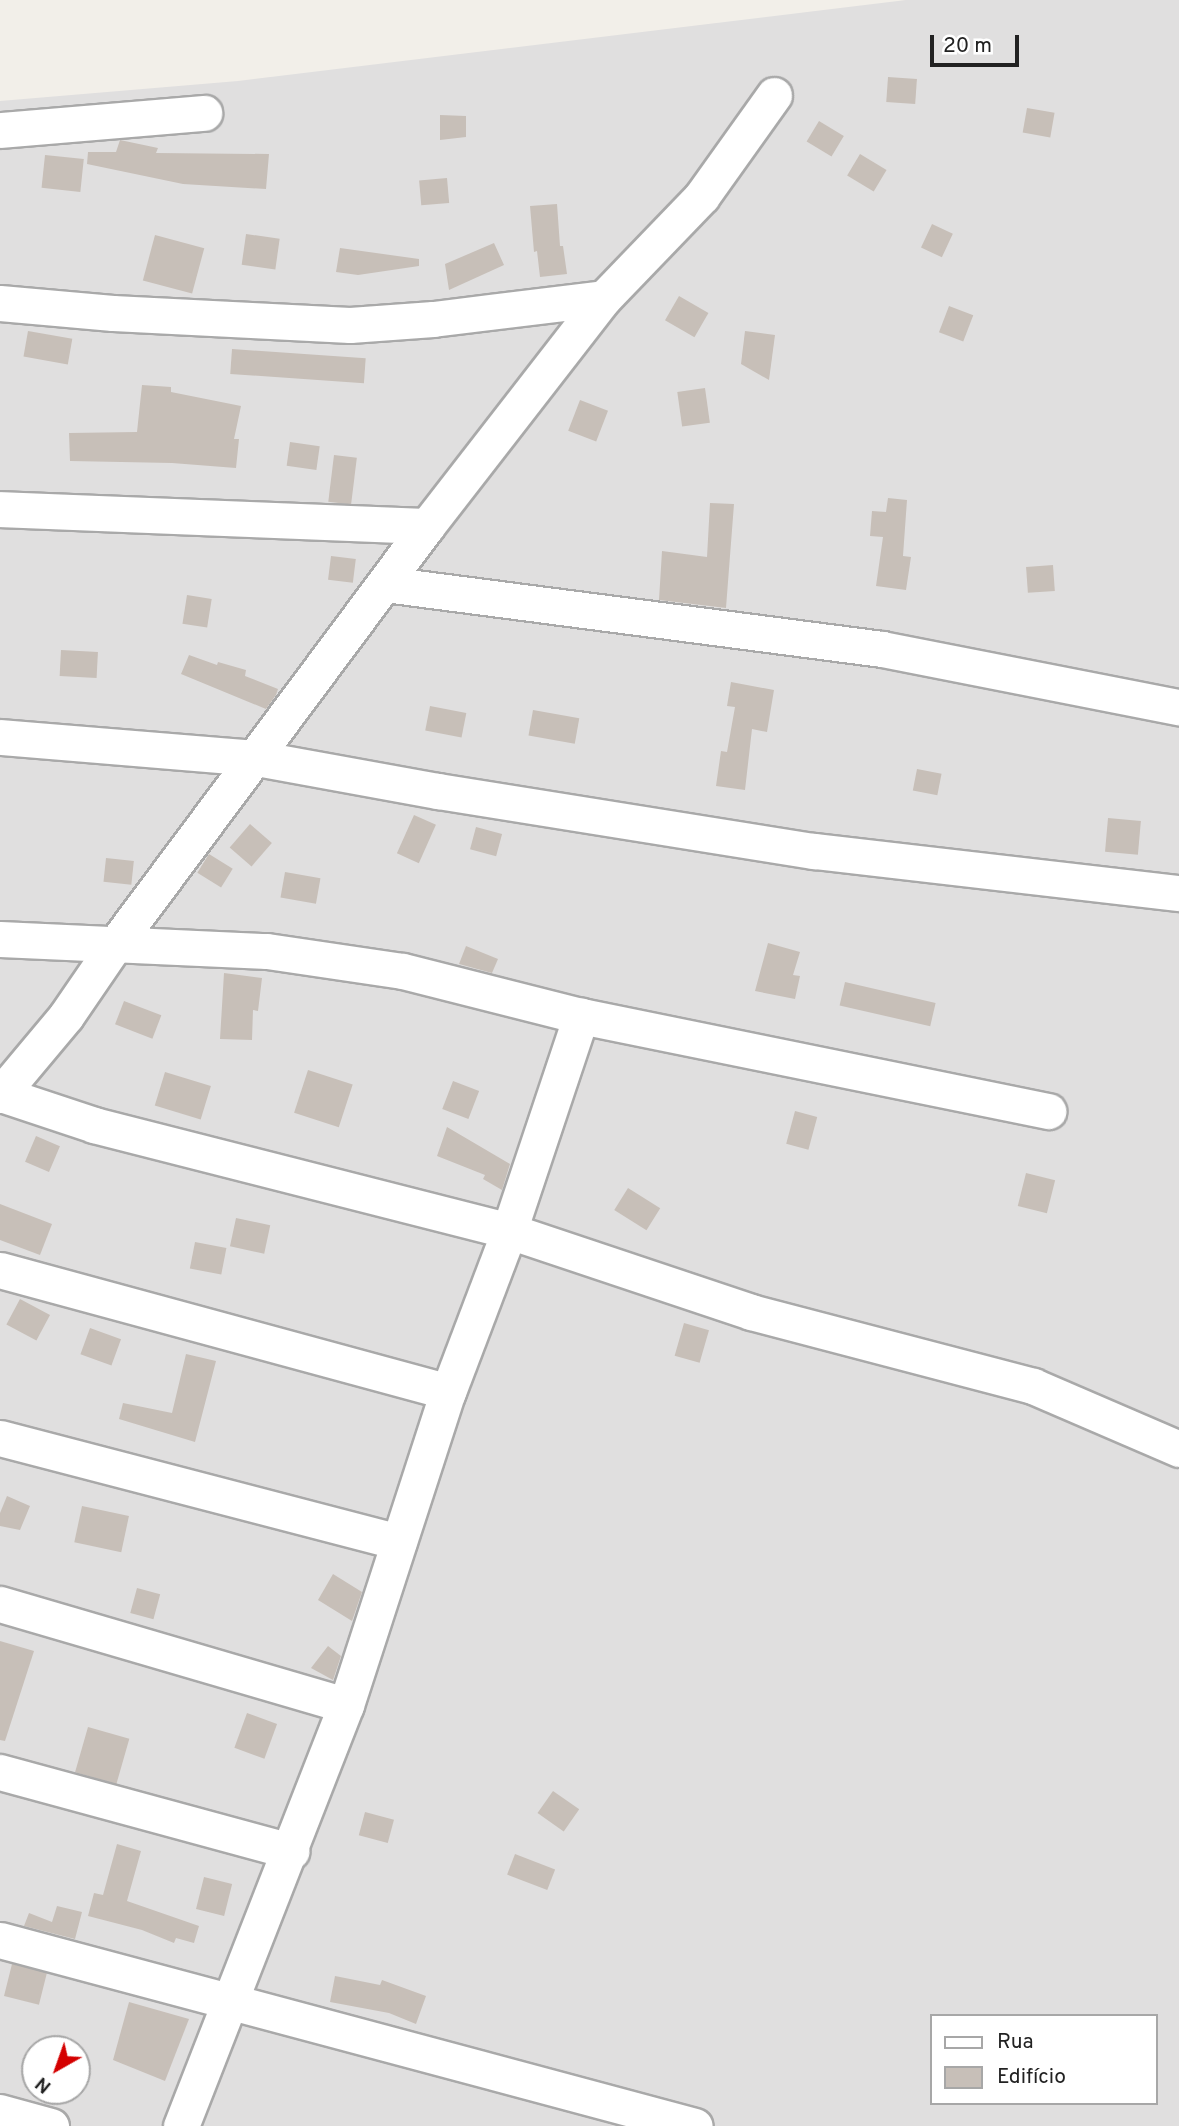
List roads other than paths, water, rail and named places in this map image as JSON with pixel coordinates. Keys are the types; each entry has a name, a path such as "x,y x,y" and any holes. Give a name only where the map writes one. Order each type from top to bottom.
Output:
{"street":[{"path":"774,94 702,196 604,298 427,526 114,946 66,1016 1,1095 94,1125 509,1231 751,1312 1033,1386 1179,1449"},
{"path":"0,130 204,113"},
{"path":"0,303 113,313 350,325 433,319 604,298"},
{"path":"0,509 427,526"},
{"path":"385,584 881,649 1179,707"},
{"path":"0,737 256,758 438,791 814,851 1179,893"},
{"path":"0,939 267,951 403,971 581,1016 1048,1111"},
{"path":"181,2126 346,1705 448,1392 509,1231 581,1016"},
{"path":"0,1270 448,1392"},
{"path":"0,1438 400,1542"},
{"path":"0,1604 346,1705"},
{"path":"0,1772 291,1851"},
{"path":"0,1940 695,2126"},
{"path":"0,2112 51,2126"}]}
